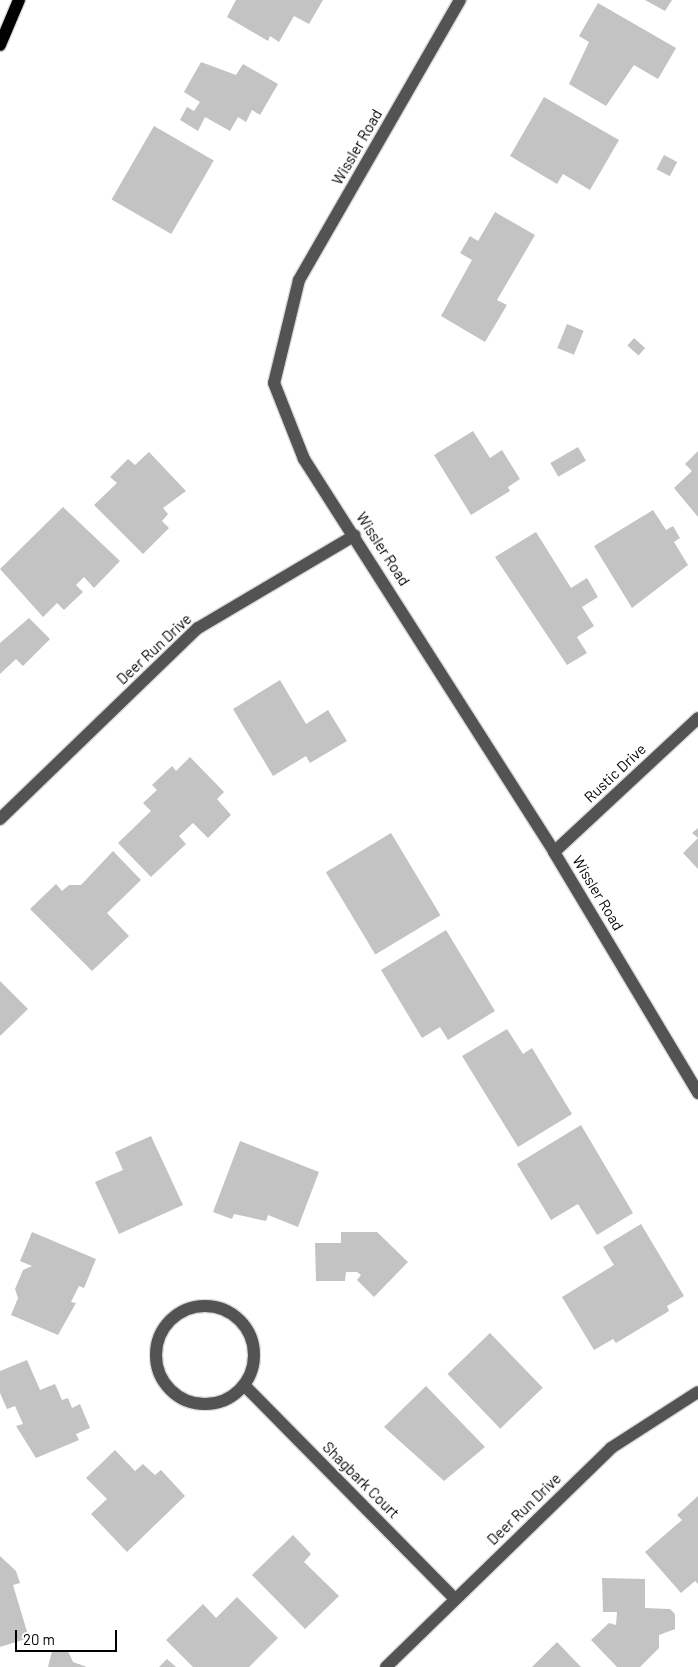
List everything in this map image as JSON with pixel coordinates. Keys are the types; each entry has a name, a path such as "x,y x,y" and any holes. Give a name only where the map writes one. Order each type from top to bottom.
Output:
{"main road":[{"path":"0,45 20,0"}],"street":[{"name":"Wissler Road","path":"460,0 299,280 274,383 304,459 355,535 554,852 698,1094"},
{"name":"Deer Run Drive","path":"0,819 198,628 355,535"},
{"name":"Rustic Drive","path":"554,852 698,718"},
{"path":"200,1305 234,1315 246,1328 254,1353 244,1385 217,1403 183,1400 159,1375 157,1342 164,1326 183,1310 200,1305"},
{"name":"Shagbark Court","path":"244,1385 454,1598"},
{"name":"Deer Run Drive","path":"386,1667 454,1598 611,1448 698,1392"}],"building":[{"path":"236,0 323,0 309,24 294,16 279,42 270,36 268,41 227,17"},
{"path":"645,0 672,0 665,11"},
{"path":"598,3 676,48 658,79 634,65 606,106 569,84 589,42 579,36"},
{"path":"201,62 236,75 243,64 278,84 260,115 252,110 246,122 238,117 230,131 205,117 198,131 180,120 187,107 194,111 200,102 184,92"},
{"path":"544,97 619,140 590,190 563,174 557,184 510,156"},
{"path":"154,126 214,160 171,234 112,200"},
{"path":"664,155 677,162 670,176 656,169"},
{"path":"495,212 535,235 497,300 507,305 485,342 441,316 472,260 460,253 470,236 478,241"},
{"path":"567,324 584,331 574,355 557,348"},
{"path":"634,338 645,348 638,355 627,345"},
{"path":"473,431 490,458 502,450 520,479 508,487 510,491 471,515 434,455"},
{"path":"578,447 586,461 558,477 550,463"},
{"path":"698,451 698,517 674,488 692,471 685,464"},
{"path":"149,452 186,491 163,508 168,514 162,521 169,528 143,554 94,505 117,483 110,477 128,459 135,465"},
{"path":"63,507 120,561 94,588 84,577 76,585 83,592 64,610 57,603 43,617 0,569"},
{"path":"653,510 666,530 673,526 680,538 674,542 688,565 632,608 594,546"},
{"path":"536,532 571,588 587,578 598,597 582,607 594,626 577,637 587,653 567,665 495,557"},
{"path":"29,618 50,639 23,666 16,659 0,674 0,643"},
{"path":"280,680 306,724 328,710 347,741 310,763 306,756 273,776 233,709"},
{"path":"190,757 224,792 217,799 231,815 208,838 193,823 179,836 186,844 151,877 118,843 151,811 143,803 157,790 152,785 172,766 176,771"},
{"path":"698,828 698,838 692,833"},
{"path":"391,833 440,915 375,954 326,872"},
{"path":"698,838 698,869 683,853"},
{"path":"113,851 141,880 107,913 129,936 92,971 30,909 56,884 62,891 69,885 81,885"},
{"path":"446,930 495,1011 448,1040 440,1027 422,1038 381,970"},
{"path":"0,981 28,1009 0,1036"},
{"path":"507,1029 523,1054 532,1048 572,1114 518,1147 462,1056"},
{"path":"581,1125 633,1213 597,1235 578,1204 551,1220 517,1164"},
{"path":"151,1136 183,1205 119,1234 95,1182 123,1170 115,1152"},
{"path":"240,1141 319,1172 298,1227 268,1215 266,1221 234,1214 232,1219 213,1212"},
{"path":"641,1224 684,1296 667,1306 669,1311 616,1343 613,1339 594,1350 562,1297 614,1265 603,1247"},
{"path":"32,1232 96,1259 84,1288 79,1286 71,1302 76,1303 58,1335 11,1315 18,1298 15,1289 23,1270 32,1266 20,1261"},
{"path":"341,1232 377,1232 408,1262 374,1297 357,1280 361,1275 357,1272 346,1272 345,1281 316,1281 315,1243 341,1243"},
{"path":"490,1333 543,1388 500,1429 448,1374"},
{"path":"27,1360 40,1390 55,1384 62,1400 68,1398 72,1408 80,1404 90,1428 76,1434 79,1440 36,1458 16,1426 23,1424 15,1406 7,1409 0,1393 0,1371"},
{"path":"426,1386 485,1447 444,1481 384,1427"},
{"path":"115,1450 135,1471 143,1464 155,1475 161,1470 185,1496 127,1552 91,1514 107,1499 86,1478"},
{"path":"698,1496 698,1584 695,1581 681,1593 645,1552 682,1520 677,1515"},
{"path":"293,1535 311,1554 304,1562 339,1596 305,1629 252,1575"},
{"path":"0,1556 16,1571 20,1583 13,1585 29,1638 0,1647"},
{"path":"602,1578 645,1579 645,1608 670,1609 675,1614 675,1629 659,1635 659,1648 640,1667 617,1667 591,1640 609,1623 616,1625 617,1612 603,1612"},
{"path":"237,1597 278,1638 249,1667 193,1667 166,1640 203,1604 216,1618"},
{"path":"557,1642 581,1667 532,1667"},
{"path":"52,1651 68,1651 73,1662 87,1667 48,1667"},
{"path":"167,1659 176,1667 159,1667"}]}
